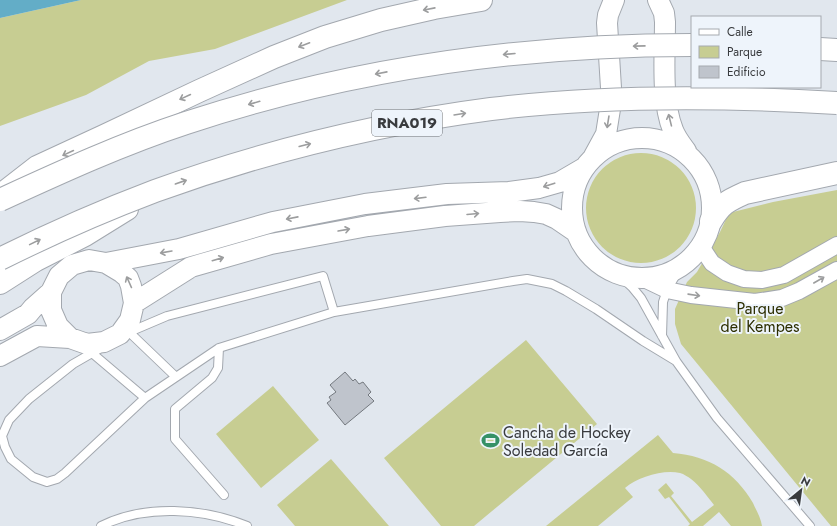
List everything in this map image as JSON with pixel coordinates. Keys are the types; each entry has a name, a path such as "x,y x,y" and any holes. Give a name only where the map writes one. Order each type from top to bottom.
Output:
{"highway":[{"path":"0,195 37,167 274,57 325,37 381,20 481,0"},
{"path":"0,200 94,158 185,123 286,94 339,81 490,56 584,48 691,45"},
{"path":"821,49 837,50"},
{"name":"RNA019","path":"0,259 68,227 154,192 252,159 385,127 490,110 574,102 630,99 743,99 837,103"},
{"path":"711,221 717,210 724,204 745,193 837,173"},
{"path":"0,283 36,260 85,235 154,192"}],"street":[{"path":"614,0 610,7 607,23 611,88 608,124 606,134 578,180 574,190 572,217 576,232 583,246 594,259 620,276 632,278 658,277 681,266 700,245 711,221 712,198 709,186 703,173 677,140 669,119 665,85 665,22 664,13 658,0"},
{"path":"70,338 58,326 51,310 52,292 59,276 72,265 89,260 106,263 179,249 273,222 365,204 447,194 509,192 539,188 560,182 588,164 601,151 611,144 622,139 632,137 643,136 665,140 676,145 688,154"},
{"path":"134,303 191,267 271,244 368,226 445,216 520,211 546,214 557,219 576,232"},
{"path":"700,245 712,263 727,273 744,279 762,280 784,275 837,245"},
{"path":"0,356 37,336 70,338 87,344 104,342 120,334 130,320 134,303 131,286 128,278 106,263"},
{"path":"644,278 667,290 691,295 755,302 782,298 799,291 837,270"},
{"path":"0,330 28,314 52,292"}],"lane":[{"path":"662,336 664,302 667,290 681,266"},
{"path":"334,312 323,276 167,316 129,332 73,364 29,399 9,420 2,436 4,447 11,459 33,477 47,482 57,479 145,398 219,348 334,312 527,279 552,284 566,291 676,361"},
{"path":"620,276 641,298 676,361 717,418 810,526"},
{"path":"129,332 176,377"},
{"path":"219,348 218,368 212,378 175,409 175,439 224,495"},
{"path":"92,353 145,398"},
{"path":"101,526 137,514 179,511 196,512 216,516 236,521 247,526"}],"green space":[{"path":"81,0 347,0 215,49 149,61 86,95 0,126 0,18"},
{"path":"641,153 662,157 672,162 680,169 687,177 692,187 696,208 692,229 687,239 680,247 672,254 662,259 641,263 620,259 610,254 602,247 595,239 590,229 586,208 590,187 595,177 602,169 610,162 620,157"},
{"name":"Parque del Kempes","path":"837,190 837,526 831,526 681,344 675,324 675,309 687,282 697,272 729,213 773,202"},
{"name":"Cancha de Hockey Soledad García","path":"526,340 597,424 474,526 441,526 384,458"},
{"path":"273,386 319,440 261,488 216,434"},
{"path":"658,435 673,453 698,458 709,462 729,474 746,492 753,503 760,517 762,526 731,526 719,512 703,526 688,526 690,524 669,497 665,499 658,490 666,483 674,493 671,496 692,522 714,505 691,479 681,473 666,472 643,477 630,484 625,488 633,497 598,526 546,526"},
{"path":"331,459 389,526 295,526 277,505"}],"water":[{"path":"0,0 81,0 0,18"}],"building":[{"path":"345,372 353,381 355,379 359,384 363,382 371,392 368,395 374,401 345,425 327,403 331,400 329,397 336,392 330,385"}],"place":[{"name":"Cancha de Hockey Soledad García","path":"490,441"}]}
